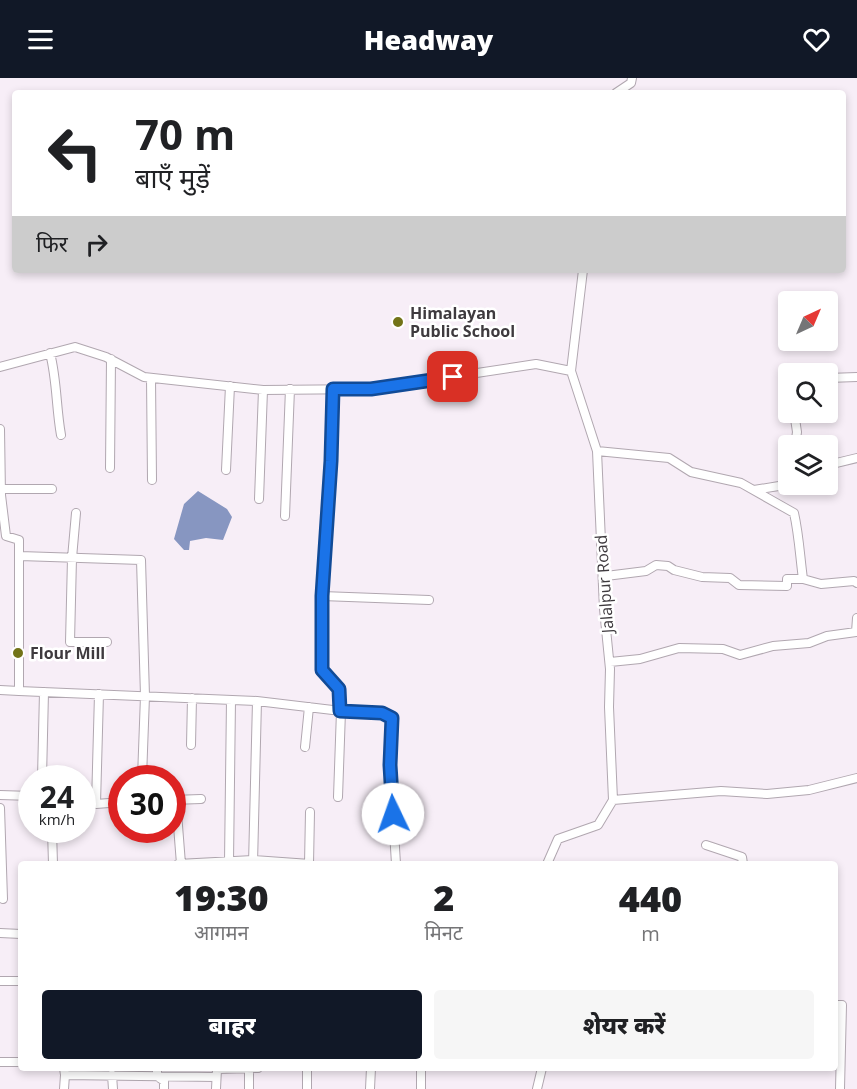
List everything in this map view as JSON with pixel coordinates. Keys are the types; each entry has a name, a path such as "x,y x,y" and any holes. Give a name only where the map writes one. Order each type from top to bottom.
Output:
{"street":[{"path":"620,90 631,83 632,78"},
{"path":"0,367 75,347 111,359 144,377 263,390 371,389 536,364 571,370 583,273"},
{"path":"50,353 56,378 57,411 61,435"},
{"path":"110,468 111,359"},
{"name":"Jalalpur Road","path":"571,370 597,451 604,609 610,662 609,707 613,800"},
{"path":"838,378 857,377"},
{"path":"151,378 152,480"},
{"path":"226,470 231,386"},
{"path":"333,389 331,461 322,596 322,670 339,689 338,797"},
{"path":"259,499 263,390"},
{"path":"285,516 290,390"},
{"path":"0,429 1,493 6,536 19,540 19,691"},
{"path":"597,451 669,458 691,472 741,483 794,513 800,540 799,554 803,579"},
{"path":"838,463 857,458"},
{"path":"754,490 778,486"},
{"path":"1,493 52,489"},
{"path":"76,513 72,558 70,642 107,642"},
{"path":"20,556 141,560 145,696 142,765"},
{"path":"606,576 646,571 656,565 668,566 674,570 702,577 730,578 739,585 787,586 788,579 803,579 821,584 854,581 857,583"},
{"path":"322,596 429,600"},
{"path":"610,662 640,659 679,648 723,649 740,655 773,646 809,643 827,636 856,632 857,618"},
{"path":"0,690 257,701 340,711 382,713 392,718 390,765 396,861"},
{"path":"42,765 44,692"},
{"path":"99,694 96,804 108,803"},
{"path":"190,745 192,698"},
{"path":"229,861 231,700"},
{"path":"253,861 257,701"},
{"path":"305,747 309,707"},
{"path":"548,861 558,839 598,825 613,800 721,791 767,794 809,790 857,778"},
{"path":"0,795 18,796"},
{"path":"186,800 201,799"},
{"path":"0,808 3,899"},
{"path":"309,861 310,812"},
{"path":"52,843 53,861"},
{"path":"178,843 180,861"},
{"path":"706,845 742,857 743,861"},
{"path":"0,933 18,934"},
{"path":"0,981 18,981"},
{"path":"838,1005 842,1005 840,1089"},
{"path":"0,1062 18,1062"},
{"path":"64,1089 65,1071 112,1075 189,1072 216,1077"},
{"path":"216,1089 217,1071"},
{"path":"249,1071 249,1089"},
{"path":"307,1071 307,1089"},
{"path":"370,1089 371,1071"},
{"path":"421,1071 421,1089"},
{"path":"537,1089 541,1071"},
{"path":"157,1072 164,1081 164,1089"},
{"path":"112,1075 113,1089"}],"water":[{"path":"198,491 227,509 232,517 223,540 206,538 190,541 189,550 184,550 174,539 184,504"}],"place":[{"name":"Himalayan Public School","path":"398,322"},
{"name":"Flour Mill","path":"18,653"}],"route":[{"path":"393,814 390,765 392,718 382,713 340,711 339,689 322,670 322,596 331,461 333,389 371,389 453,377"}]}
